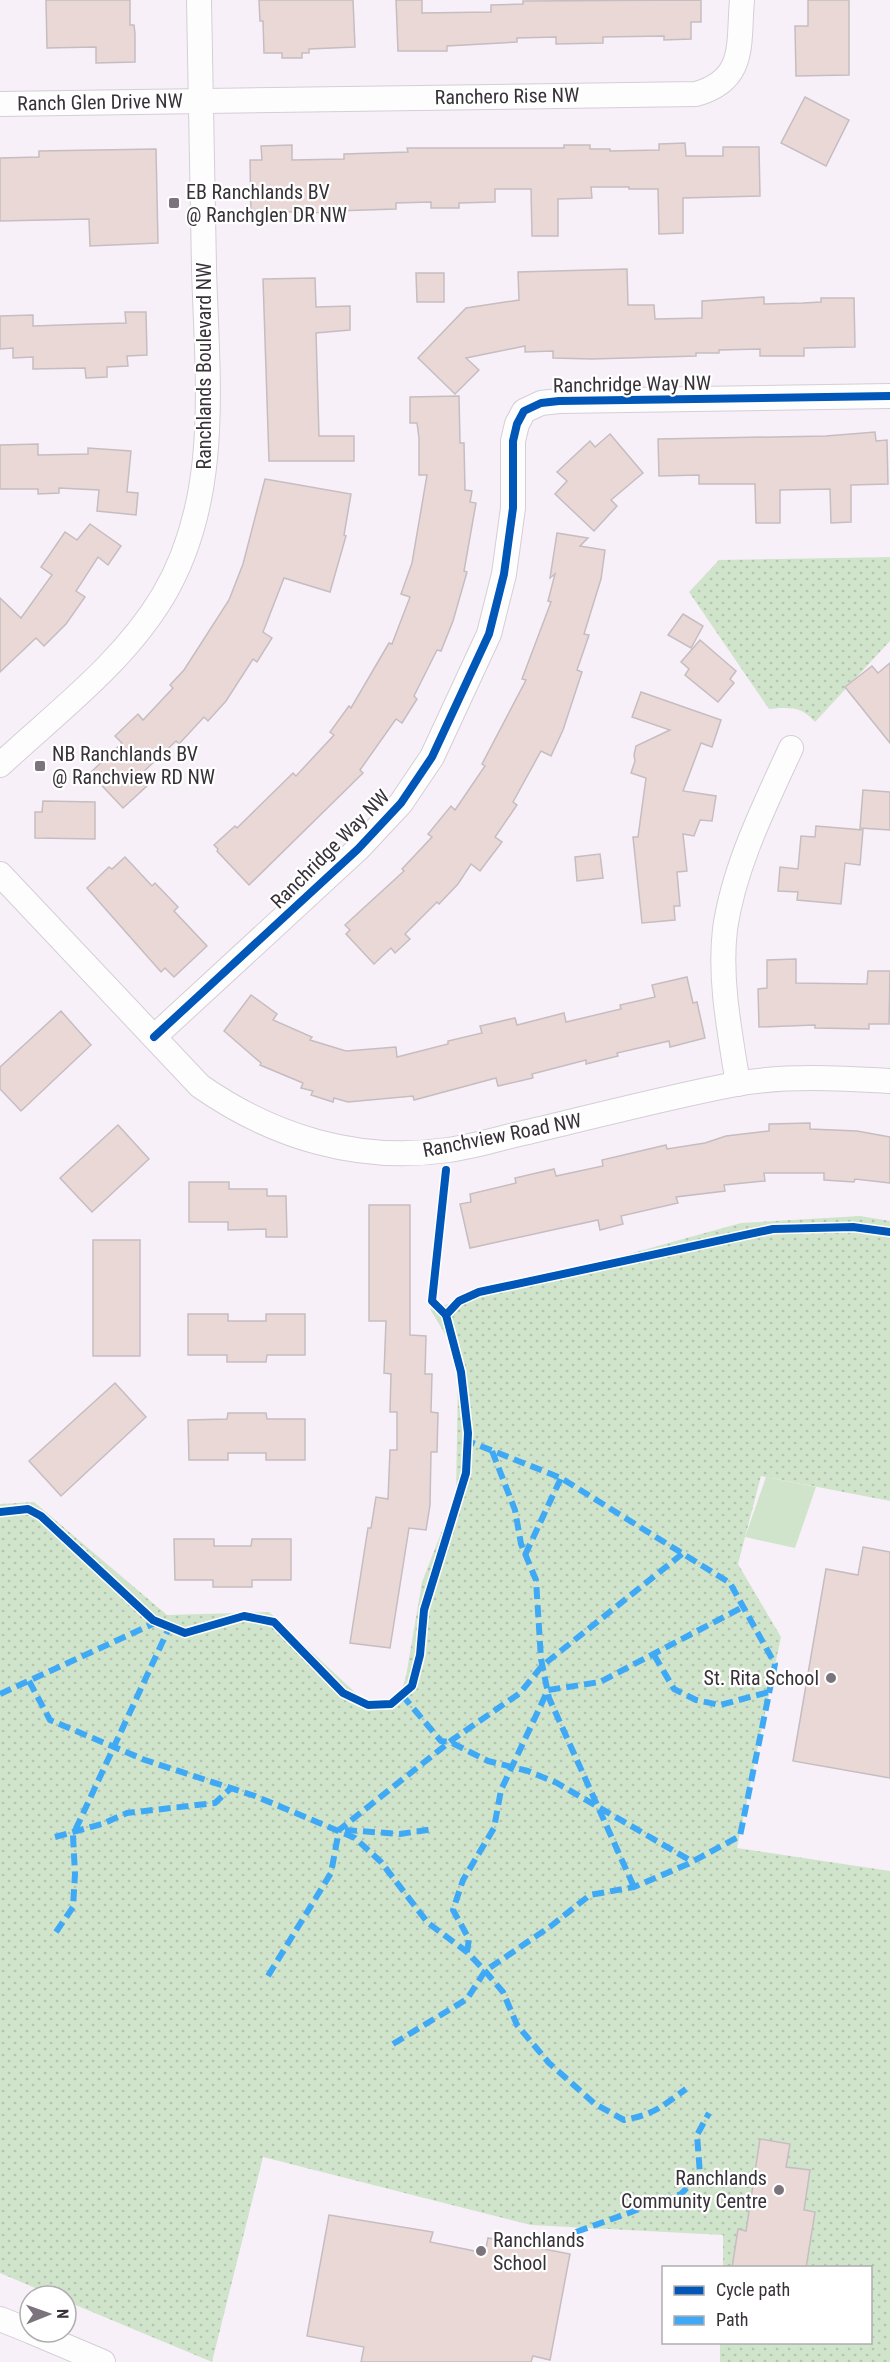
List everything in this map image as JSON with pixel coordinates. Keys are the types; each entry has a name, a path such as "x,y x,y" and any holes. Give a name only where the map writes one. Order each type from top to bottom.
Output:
{"street":[{"name":"Ranchlands Boulevard NW","path":"0,765 125,650 163,596 180,562 202,490 206,447 199,0"},
{"name":"Ranchero Rise NW","path":"200,100 696,94 725,82 732,72 737,58 742,0"},
{"name":"Ranch Glen Drive NW","path":"0,104 200,100"},
{"name":"Ranchridge Way NW","path":"154,1037 358,849 401,803 432,757 489,634 504,574 513,508 513,441 517,424 525,411 541,403 559,401 890,396"},
{"path":"738,1084 723,972 725,928 739,871 792,748"},
{"name":"Ranchview Road NW","path":"0,874 200,1086 249,1117 276,1129 322,1144 390,1153 449,1150 738,1084 799,1078 890,1081"},
{"path":"0,2319 18,2327"},
{"path":"60,2344 103,2362"}],"green space":[{"path":"890,557 890,641 815,722 800,710 769,709 689,592 719,560"},
{"path":"860,1216 890,1221 890,1501 761,1476 738,1564 781,1637 737,1848 890,1871 890,2362 720,2362 720,2344 872,2344 872,2266 723,2266 723,2235 531,2225 263,2157 212,2362 78,2306 78,2284 26,2284 0,2273 0,1504 34,1502 167,1615 269,1612 362,1699 386,1701 401,1693 422,1582 456,1495 458,1376 448,1339 430,1309 741,1223"},
{"path":"766,1477 816,1487 795,1548 745,1537"}],"building":[{"path":"46,0 130,0 130,25 134,25 135,34 135,62 96,63 96,47 47,48"},
{"path":"259,0 353,0 355,47 309,49 309,53 302,53 302,58 282,58 282,53 264,53 263,21 260,21"},
{"path":"396,0 422,0 422,13 491,12 491,5 523,4 523,1 701,0 701,22 691,22 691,39 664,40 664,36 603,37 603,43 556,44 556,37 517,38 517,42 447,46 447,51 398,51"},
{"path":"808,0 849,0 849,75 796,76 795,26 808,26"},
{"path":"805,97 849,120 826,166 781,143"},
{"path":"685,143 686,156 723,156 723,147 759,147 760,196 683,198 683,233 659,234 658,189 629,189 629,187 591,187 592,198 558,199 558,236 532,236 531,189 495,189 495,202 459,203 459,208 431,208 431,202 396,203 396,209 334,211 334,213 251,211 250,160 262,160 261,146 292,145 292,160 344,159 344,154 408,152 407,148 564,148 564,145 590,145 590,149 610,149 610,151 659,150 659,144"},
{"path":"156,149 158,243 90,246 89,219 0,221 0,158 39,157 39,151"},
{"path":"627,269 628,305 654,305 655,319 702,318 702,301 764,297 764,304 821,302 821,298 854,298 855,347 804,348 804,356 760,356 760,349 719,350 719,353 696,353 696,356 592,359 553,358 553,351 525,352 525,346 466,358 479,370 455,394 418,358 466,308 519,300 518,272"},
{"path":"416,273 444,273 444,302 417,302"},
{"path":"315,278 316,307 350,306 350,330 316,333 319,436 354,436 354,461 269,461 263,279"},
{"path":"125,312 146,312 147,355 127,356 128,366 107,367 107,377 86,378 85,368 33,369 33,357 13,358 13,348 0,349 0,316 33,315 33,326 126,323"},
{"path":"459,396 460,443 464,443 465,490 472,491 470,502 476,503 464,571 467,572 453,621 441,651 437,650 414,696 417,699 402,723 396,719 360,770 363,773 249,885 214,845 235,826 237,828 293,773 296,776 334,735 330,732 349,706 351,708 389,643 392,644 410,597 401,594 412,563 427,475 419,475 419,438 417,423 410,423 410,397"},
{"path":"875,432 876,441 887,440 888,484 851,485 851,522 831,523 830,489 780,490 780,523 756,523 755,484 699,484 699,475 659,476 658,439 826,436"},
{"path":"610,434 643,473 611,500 617,506 594,531 555,494 567,481 557,472 590,441 595,447"},
{"path":"38,444 38,455 88,454 88,448 131,451 127,492 138,493 136,515 97,511 99,490 59,488 59,493 38,494 38,489 0,489 0,445"},
{"path":"265,479 351,494 344,535 346,536 330,592 284,578 263,632 272,638 257,662 253,659 226,701 208,721 204,717 179,744 176,741 138,777 147,786 123,808 90,773 122,743 115,736 138,714 143,720 173,688 170,685 184,670 229,600 243,564"},
{"path":"90,524 121,546 108,565 98,557 76,591 85,597 66,624 44,646 36,638 0,672 0,598 21,618 52,575 41,567 65,532 77,540"},
{"path":"557,533 588,538 580,546 605,550 601,579 584,634 589,635 577,670 582,672 563,730 551,756 541,751 513,802 517,805 495,837 502,842 480,871 471,864 458,884 405,934 410,939 395,953 391,948 374,964 346,934 350,930 345,925 404,871 402,869 432,837 428,834 451,806 455,810 485,766 482,764 526,680 522,679 551,602 548,601 555,574 550,578"},
{"path":"683,614 703,626 691,648 668,635"},
{"path":"700,640 736,671 730,679 734,683 718,702 685,675 689,669 681,662"},
{"path":"890,663 890,743 845,687 872,666 878,673"},
{"path":"641,692 721,720 712,747 701,743 683,791 716,796 712,821 700,820 694,836 683,834 687,871 677,872 680,906 674,906 675,920 642,923 633,837 638,837 646,778 631,773 636,746 670,730 632,717"},
{"path":"863,790 890,792 890,830 860,828"},
{"path":"43,801 95,802 95,839 35,838 35,812 42,812"},
{"path":"816,826 863,830 860,865 845,863 841,904 797,900 798,892 778,891 780,867 798,869 801,836 815,837"},
{"path":"600,854 603,878 577,881 575,857"},
{"path":"125,857 152,886 155,883 178,907 174,911 207,946 174,977 165,968 161,972 87,888 109,867 112,869"},
{"path":"796,959 796,983 867,984 868,971 890,971 889,1024 869,1024 869,1029 815,1028 815,1025 759,1027 758,989 767,988 767,960"},
{"path":"687,977 693,1003 697,1002 705,1038 670,1047 669,1041 617,1053 618,1056 586,1064 586,1060 532,1074 533,1078 498,1086 496,1078 414,1100 413,1096 348,1102 334,1098 333,1102 311,1095 313,1091 301,1088 303,1083 260,1065 261,1063 224,1031 251,995 277,1014 273,1020 312,1037 310,1040 346,1051 396,1047 397,1057 482,1033 480,1026 515,1018 517,1025 564,1013 566,1022 621,1009 620,1005 655,997 652,985"},
{"path":"61,1011 91,1045 21,1111 0,1089 0,1067"},
{"path":"810,1123 810,1129 857,1131 890,1137 890,1183 855,1179 854,1182 824,1180 824,1173 764,1173 765,1181 724,1185 725,1191 676,1197 678,1203 621,1216 623,1224 600,1230 598,1220 470,1248 460,1204 471,1202 470,1194 516,1183 515,1178 554,1169 556,1176 603,1166 602,1160 666,1145 667,1149 705,1143 726,1136 769,1131 769,1124"},
{"path":"118,1125 149,1159 92,1212 60,1178"},
{"path":"189,1182 229,1182 229,1189 267,1189 267,1196 286,1196 287,1237 266,1237 266,1229 228,1230 228,1222 189,1222"},
{"path":"369,1205 410,1205 410,1335 426,1336 425,1374 432,1374 431,1412 438,1413 437,1452 431,1452 430,1505 426,1530 409,1528 390,1648 350,1643 368,1528 371,1528 376,1497 388,1499 390,1450 397,1450 397,1412 390,1412 391,1374 384,1373 386,1321 369,1321"},
{"path":"93,1240 140,1240 140,1356 93,1356"},
{"path":"188,1314 228,1314 228,1321 266,1321 266,1314 305,1314 305,1355 267,1355 266,1362 227,1362 227,1355 188,1355"},
{"path":"115,1383 146,1417 61,1496 29,1461"},
{"path":"228,1413 266,1413 267,1419 305,1419 305,1460 266,1460 266,1453 228,1453 228,1460 189,1460 188,1420 227,1419"},
{"path":"174,1539 214,1539 214,1546 251,1546 252,1539 291,1539 291,1580 252,1580 252,1587 213,1587 213,1580 175,1580"},
{"path":"863,1547 890,1552 890,1778 793,1761 826,1569 858,1575"},
{"name":"Ranchlands Community Centre","path":"760,2139 790,2144 786,2167 810,2170 804,2210 815,2212 806,2266 732,2266 738,2229 746,2231"},
{"path":"329,2215 433,2232 430,2242 485,2253 488,2238 570,2254 550,2360 533,2356 531,2362 361,2362 364,2347 307,2336"}],"marked path":[{"path":"393,2044 467,1999 485,1971 551,1926 590,1895 634,1887 688,1864 740,1836 775,1664 730,1583 561,1478 468,1441"},
{"path":"492,1451 515,1510 521,1544 536,1580 541,1659 549,1698 634,1887"},
{"path":"525,1555 561,1478"},
{"path":"268,1976 331,1873 339,1830 452,1740 520,1693 542,1666 682,1554"},
{"path":"467,1952 469,1939 453,1910 463,1880 494,1828 501,1790 548,1690 600,1682 743,1607"},
{"path":"0,1694 157,1622"},
{"path":"56,1932 73,1907 75,1874 73,1835 169,1628"},
{"path":"654,1655 674,1689 696,1700 720,1705 769,1692"},
{"path":"29,1681 50,1720 145,1760 255,1796 355,1838 381,1862 428,1923 467,1952 485,1971 503,1992 517,2025 549,2063 595,2104 624,2120 651,2112 686,2089"},
{"path":"402,1695 441,1741 450,1742 488,1761 528,1771 557,1783 693,1862"},
{"path":"55,1837 102,1824 127,1813 215,1803 231,1788"},
{"path":"345,1830 400,1834 433,1829"},
{"path":"576,2232 681,2194 700,2174 697,2135 709,2113"}],"cycle path":[{"path":"154,1037 358,849 401,803 432,757 489,634 504,574 513,508 513,441 517,424 524,411 541,403 559,401 890,396"},
{"path":"446,1170 432,1301 446,1315"},
{"path":"0,1512 28,1509 41,1516 153,1620 185,1633 244,1616 274,1622 343,1693 368,1705 391,1704 412,1686 420,1655 424,1610 466,1473 468,1433 461,1372 446,1315 459,1301 479,1292 773,1229 853,1227 890,1232"}],"place":[{"name":"EB Ranchlands BV @ Ranchglen DR NW","path":"174,203"},
{"name":"NB Ranchlands BV @ Ranchview RD NW","path":"40,766"},
{"name":"St. Rita School","path":"831,1678"},
{"name":"Ranchlands Community Centre","path":"779,2190"},
{"name":"Ranchlands School","path":"481,2251"}]}
